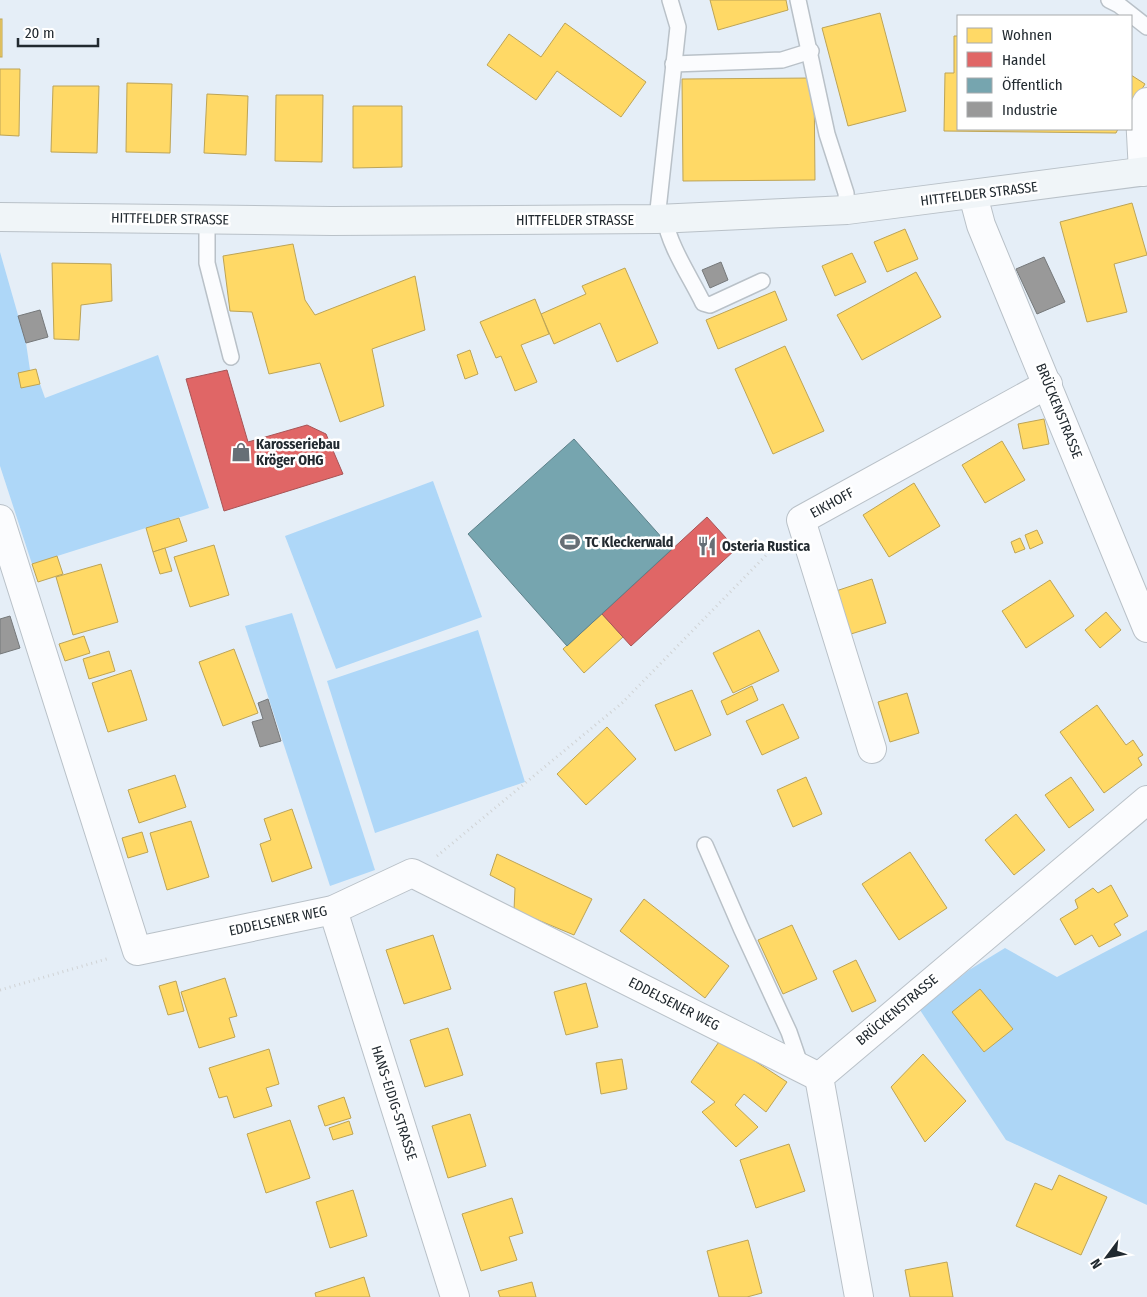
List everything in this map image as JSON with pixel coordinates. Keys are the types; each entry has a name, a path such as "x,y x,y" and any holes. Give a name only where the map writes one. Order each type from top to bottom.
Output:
{"street":[{"path":"1145,172 1140,115 1147,102"},
{"name":"HITTFELDER STRASSE","path":"0,217 207,220 661,219 847,210 1145,172"},
{"name":"BRÜCKENSTRASSE","path":"974,194 981,225 1147,628"},
{"name":"EIKHOFF","path":"872,749 801,520 1048,384"},
{"path":"0,519 137,951"},
{"name":"BRÜCKENSTRASSE","path":"810,1072 1147,800"},
{"name":"EDDELSENER WEG","path":"137,951 333,910 412,873 810,1072"},
{"name":"HANS-EIDIG-STRASSE","path":"333,910 455,1297"},
{"path":"810,1072 859,1297"}],"lane":[{"path":"670,0 678,27 673,64 661,219 668,237 679,254 703,303 710,305 762,281"},
{"path":"798,0 811,51 827,134 846,193 847,210"},
{"path":"1109,0 1132,15"},
{"path":"1132,15 1147,27"},
{"path":"673,64 782,60 811,51"},
{"path":"207,220 207,262 232,356"},
{"path":"705,845 789,1032 810,1072"}],"path":[{"path":"412,873 428,863 622,703 801,520"},
{"path":"0,990 137,951"}],"shaded area":[{"path":"0,252 26,343 30,370 40,384 45,398 158,355 209,508 32,564 0,466"},
{"path":"433,481 482,617 336,669 285,536"},
{"path":"292,613 375,870 330,886 245,626"},
{"path":"478,630 525,782 375,833 327,681"},
{"path":"1147,930 1147,1205 1006,1140 920,1010 969,970 1005,948 1057,977"}],"building: Wohnen":[{"path":"710,0 786,0 788,10 718,30"},
{"path":"880,13 906,111 848,126 822,28"},
{"path":"0,19 2,19 2,57 0,57"},
{"path":"565,23 646,82 621,117 557,71 536,100 487,65 509,34 541,57"},
{"path":"954,36 957,36 957,130 1118,130 1116,133 944,131 945,73 954,73"},
{"path":"0,69 20,69 19,136 0,135"},
{"path":"1132,76 1145,84 1132,105"},
{"path":"814,78 815,180 683,181 682,79"},
{"path":"127,83 172,84 170,153 126,152"},
{"path":"53,86 99,86 97,153 51,152"},
{"path":"207,94 248,96 246,155 204,153"},
{"path":"276,95 323,95 322,162 275,161"},
{"path":"353,106 402,106 402,167 353,168"},
{"path":"1132,203 1147,255 1114,264 1127,312 1087,322 1060,222"},
{"path":"905,229 918,259 887,272 874,242"},
{"path":"293,244 305,300 315,315 415,276 425,330 372,349 384,406 340,422 320,363 269,374 252,312 230,311 223,256"},
{"path":"852,253 866,282 835,296 822,266"},
{"path":"52,263 111,264 112,301 81,305 79,340 54,339"},
{"path":"625,268 658,343 617,362 600,323 554,344 541,314 586,294 582,286"},
{"path":"916,272 941,317 862,360 837,315"},
{"path":"775,291 787,320 718,349 706,320"},
{"path":"535,299 549,334 521,345 537,382 515,391 501,356 496,358 480,322"},
{"path":"785,346 824,431 773,454 735,369"},
{"path":"470,350 478,374 465,379 457,355"},
{"path":"36,369 40,384 21,388 18,373"},
{"path":"1044,419 1049,444 1023,449 1018,424"},
{"path":"1002,441 1025,480 985,503 962,465"},
{"path":"914,483 940,526 889,557 863,515"},
{"path":"179,518 187,541 153,552 146,528"},
{"path":"1037,530 1043,543 1030,549 1025,535"},
{"path":"1020,538 1025,549 1015,553 1011,542"},
{"path":"214,545 229,595 190,607 174,557"},
{"path":"165,548 172,571 160,574 153,552"},
{"path":"57,556 63,574 38,582 32,564"},
{"path":"101,564 118,622 73,635 56,577"},
{"path":"872,579 886,623 851,634 836,591"},
{"path":"1050,580 1074,616 1026,648 1002,611"},
{"path":"1106,612 1121,630 1100,648 1085,630"},
{"path":"602,614 623,637 584,673 563,649"},
{"path":"759,630 779,671 733,693 713,653"},
{"path":"84,636 90,653 65,661 59,644"},
{"path":"234,649 258,713 223,726 199,662"},
{"path":"109,651 115,671 89,679 83,659"},
{"path":"131,670 147,720 108,732 92,683"},
{"path":"752,686 758,700 727,715 721,701"},
{"path":"692,690 711,735 675,751 655,705"},
{"path":"907,693 919,733 890,742 878,702"},
{"path":"783,704 799,738 762,755 746,721"},
{"path":"1097,705 1126,745 1133,740 1143,755 1138,758 1142,765 1104,793 1060,732"},
{"path":"607,727 636,759 586,805 557,774"},
{"path":"175,775 186,807 139,823 128,790"},
{"path":"806,777 822,814 793,827 777,790"},
{"path":"1071,777 1094,810 1069,828 1045,795"},
{"path":"292,809 312,868 272,882 260,844 271,840 264,819"},
{"path":"1016,814 1045,850 1014,875 985,840"},
{"path":"191,821 209,877 167,890 150,833"},
{"path":"142,832 148,852 128,858 122,838"},
{"path":"910,852 947,908 899,940 862,884"},
{"path":"497,854 592,899 574,935 514,910 515,888 490,875"},
{"path":"1111,885 1128,916 1114,924 1121,935 1099,947 1092,935 1075,945 1060,919 1078,908 1075,900 1093,888 1098,893"},
{"path":"644,899 729,966 705,998 620,931"},
{"path":"792,925 817,979 783,994 758,940"},
{"path":"433,935 451,989 404,1004 386,950"},
{"path":"856,960 876,1001 852,1012 833,971"},
{"path":"225,978 237,1016 229,1018 235,1037 199,1048 181,992"},
{"path":"176,981 184,1011 168,1015 159,986"},
{"path":"586,983 598,1027 566,1035 554,992"},
{"path":"980,989 1013,1029 984,1052 952,1012"},
{"path":"448,1028 463,1075 425,1087 410,1040"},
{"path":"721,1039 787,1082 766,1112 744,1094 735,1105 758,1127 736,1147 702,1112 715,1102 691,1082"},
{"path":"269,1049 279,1084 266,1088 272,1106 234,1118 227,1096 219,1098 209,1068"},
{"path":"923,1054 966,1101 925,1142 891,1087"},
{"path":"622,1059 627,1089 601,1094 596,1063"},
{"path":"344,1097 351,1118 325,1126 318,1106"},
{"path":"470,1114 486,1166 448,1178 432,1126"},
{"path":"290,1120 310,1178 266,1193 247,1134"},
{"path":"349,1121 353,1134 333,1140 329,1128"},
{"path":"789,1144 805,1191 756,1208 740,1160"},
{"path":"1059,1175 1107,1197 1081,1255 1016,1226 1035,1183 1052,1190"},
{"path":"353,1190 367,1236 330,1248 316,1202"},
{"path":"512,1198 523,1233 509,1237 517,1260 481,1271 462,1214"},
{"path":"748,1240 762,1293 747,1297 719,1297 707,1251"},
{"path":"947,1262 953,1297 910,1297 905,1270"},
{"path":"364,1277 370,1297 316,1297 315,1293"},
{"path":"532,1282 536,1297 500,1297 498,1291"}],"building: Handel":[{"path":"227,370 248,442 307,425 326,434 343,474 224,511 186,379"},
{"path":"707,517 736,549 631,646 602,614"}],"building: Öffentlich":[{"name":"TC Kleckerwald","path":"574,439 672,549 567,646 468,534"}],"building: Industrie":[{"path":"1044,257 1065,302 1037,314 1016,269"},
{"path":"721,262 728,280 710,288 702,270"},
{"path":"40,310 48,337 26,343 18,316"},
{"path":"10,616 20,648 0,654 0,619"},
{"path":"268,699 281,741 260,747 252,722 263,719 258,703"}],"place":[{"name":"Karosseriebau Kröger OHG","path":"241,452"},
{"name":"TC Kleckerwald","path":"570,542"},
{"name":"Osteria Rustica","path":"707,546"}]}
